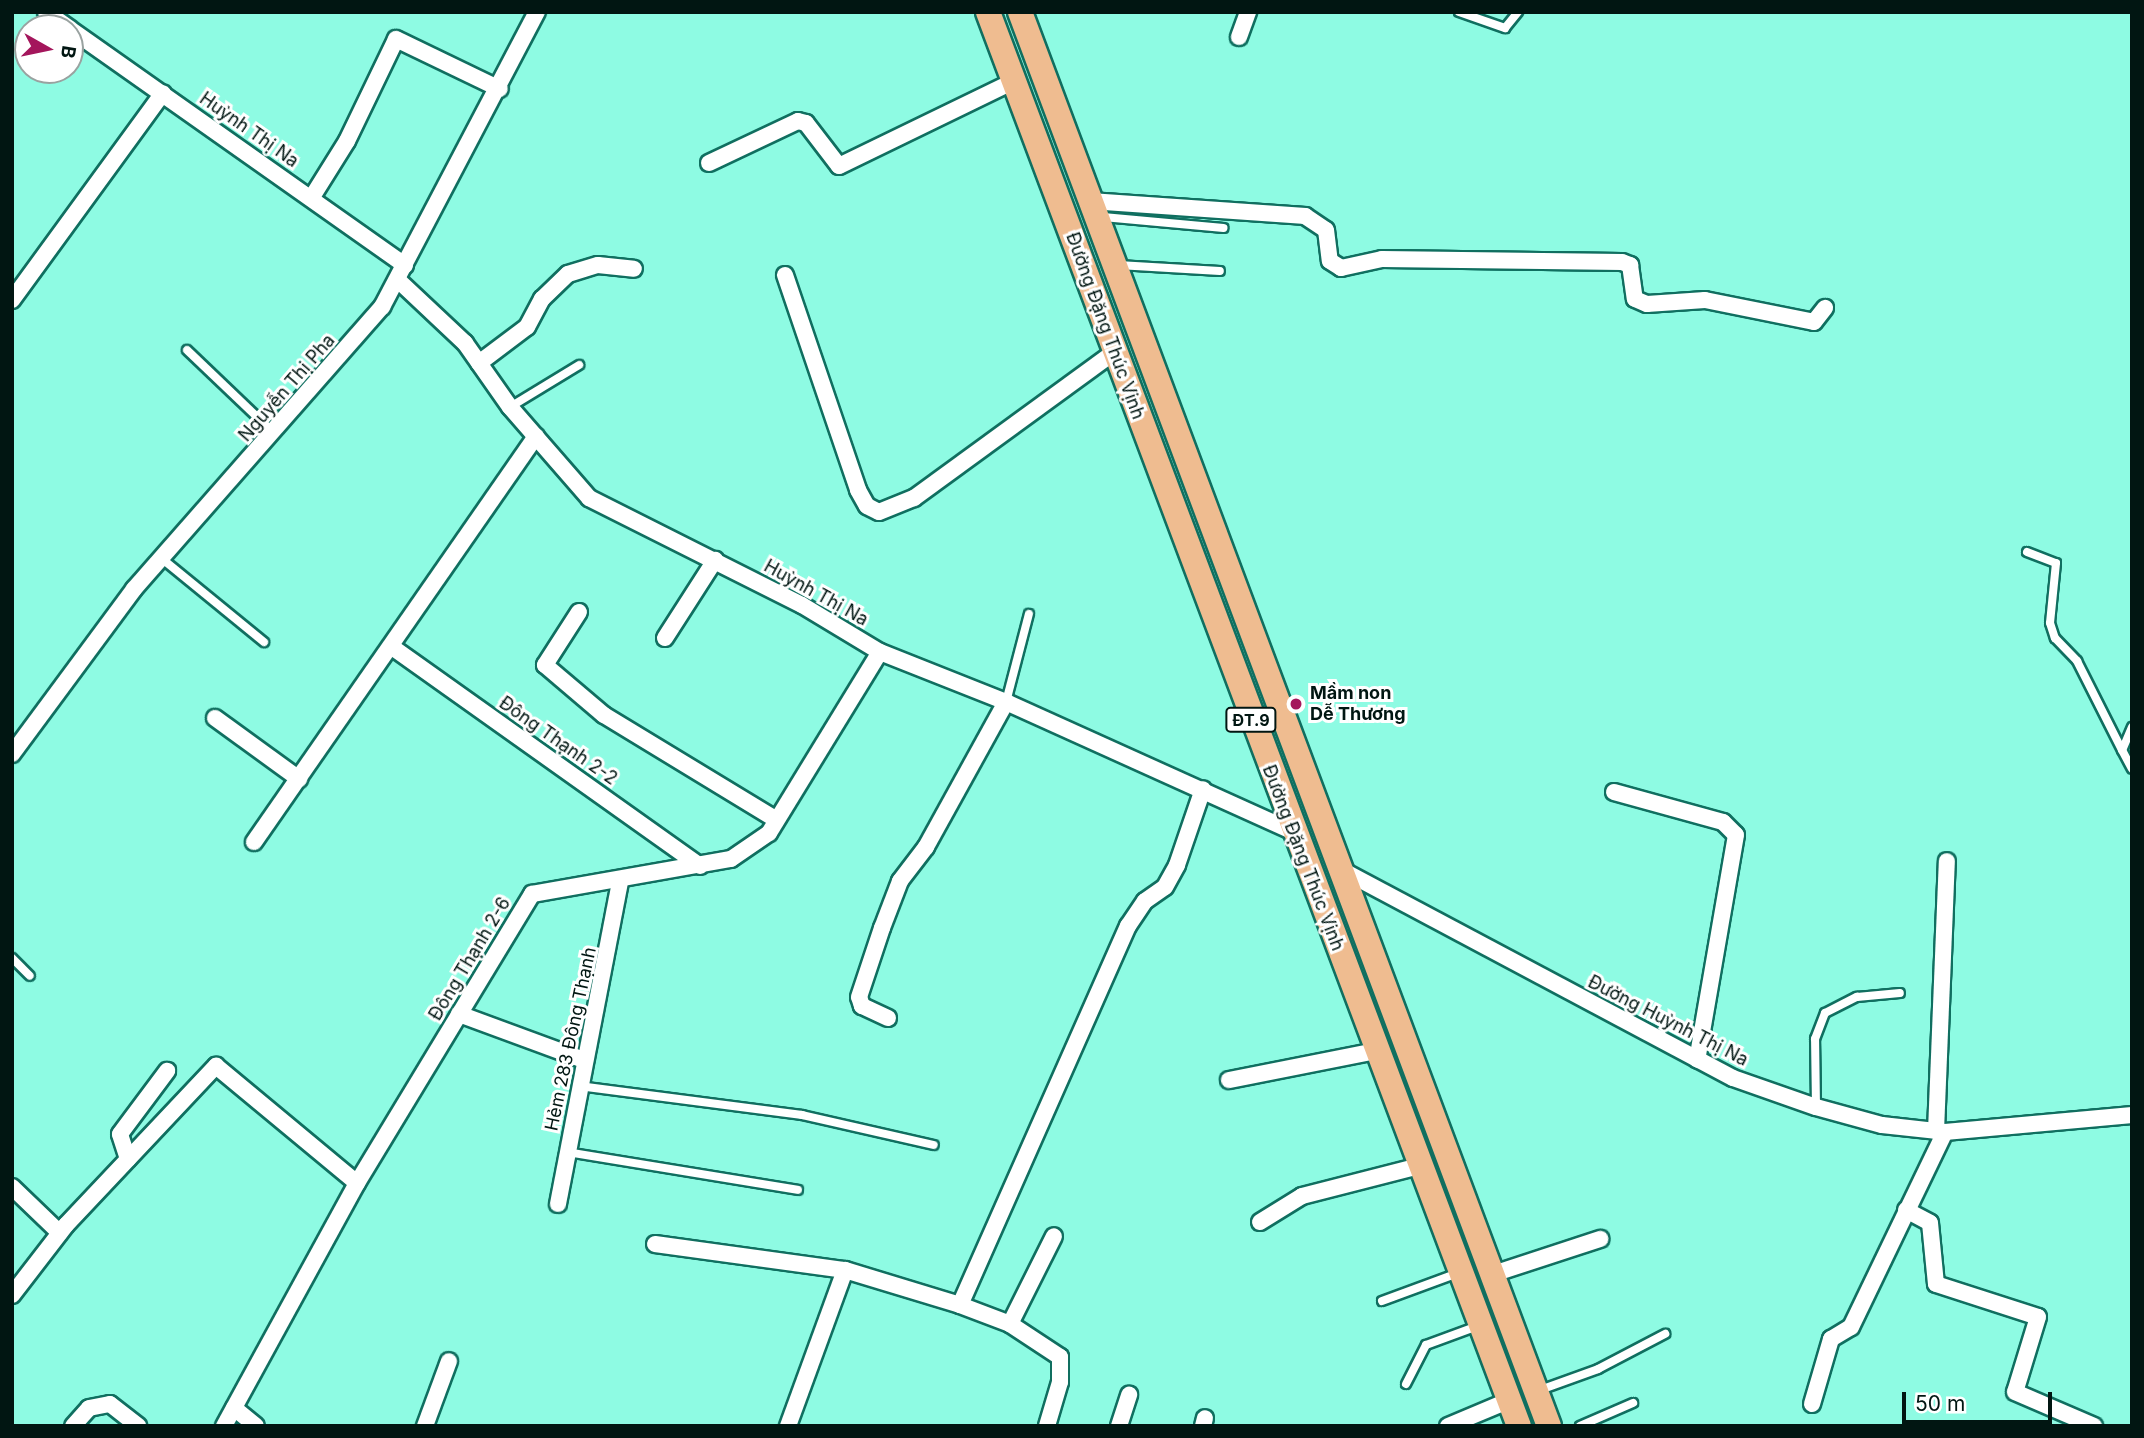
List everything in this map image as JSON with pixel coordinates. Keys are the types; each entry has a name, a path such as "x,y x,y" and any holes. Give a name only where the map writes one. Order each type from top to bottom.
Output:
{"main road":[{"name":"Đường Đặng Thúc Vịnh","path":"988,12 1292,831 1519,1426"},
{"name":"Đường Đặng Thúc Vịnh","path":"1020,12 1336,867 1549,1426"}],"street":[{"name":"Nguyễn Thị Pha","path":"12,754 162,558 274,433 402,273 500,89 537,12"},
{"path":"1240,37 1248,12"},
{"name":"Huỳnh Thị Na","path":"84,38 312,197 402,273 479,363 510,407 589,498 715,560 880,652 1006,702 1292,831"},
{"path":"312,197 346,141 396,39 500,89"},
{"path":"709,163 798,121 806,122 839,166 1014,81"},
{"path":"12,300 163,93"},
{"path":"1093,209 1305,215 1326,230 1330,261 1341,268 1382,258 1622,262 1630,265 1635,299 1647,304 1705,300 1814,322 1825,309"},
{"path":"479,363 527,327 542,299 568,274 598,265 634,269"},
{"path":"785,275 858,490 867,506 879,512 914,498 1114,352"},
{"path":"254,842 536,437"},
{"path":"665,638 715,560"},
{"path":"579,612 545,665 604,715 777,820"},
{"name":"Đông Thạnh 2-2","path":"392,647 700,866"},
{"name":"Đông Thạnh 2-6","path":"224,1426 357,1183 532,894 620,883 730,859 769,833 880,652"},
{"path":"888,1018 862,1006 859,997 882,928 900,881 926,847 1006,702"},
{"path":"215,718 299,779"},
{"path":"960,1305 1128,926 1171,876 1203,789"},
{"path":"1614,792 1723,822 1735,835 1697,1060"},
{"path":"1812,1404 1831,1339 1851,1327 1940,1132 1947,861"},
{"name":"Đường Huỳnh Thị Na","path":"1336,867 1697,1060 1816,1107 1882,1125 1940,1132 2132,1115"},
{"name":"Hẻm 283 Đông Thạnh","path":"558,1204 620,883"},
{"path":"459,1014 584,1060"},
{"path":"1229,1080 1376,1051"},
{"path":"12,1295 60,1233 216,1066 357,1183"},
{"path":"128,1159 120,1134 167,1070"},
{"path":"1260,1222 1302,1196 1420,1166"},
{"path":"12,1187 60,1233"},
{"path":"1906,1210 1930,1223 1936,1284 2038,1317 2015,1392 2094,1426"},
{"path":"1010,1324 1054,1236"},
{"path":"1493,1274 1600,1239"},
{"path":"656,1244 845,1270 960,1305 1010,1324 1060,1357 1060,1382 1047,1426"},
{"path":"788,1426 845,1270"},
{"path":"425,1426 449,1361"},
{"path":"1119,1426 1129,1395"},
{"path":"1446,1425 1510,1400"},
{"path":"73,1426 89,1408 110,1404 138,1426"},
{"path":"234,1408 256,1426"}],"lane":[{"path":"1459,12 1505,28 1518,12"},
{"path":"1093,209 1223,228"},
{"path":"1114,265 1220,271"},
{"path":"187,350 274,433"},
{"path":"510,407 579,365"},
{"path":"2027,552 2056,563 2050,623 2055,638 2077,661 2132,769"},
{"path":"162,558 264,642"},
{"path":"1006,702 1030,614"},
{"path":"2122,750 2132,727"},
{"path":"12,958 30,976"},
{"path":"1816,1107 1815,1039 1825,1013 1847,1000 1900,993"},
{"path":"579,1086 802,1115 934,1145"},
{"path":"567,1152 798,1190"},
{"path":"1382,1301 1461,1272"},
{"path":"1406,1384 1426,1345 1481,1325"},
{"path":"1536,1391 1598,1369 1665,1334"},
{"path":"1580,1426 1633,1403"}],"place":[{"name":"Mầm non Dễ Thương","path":"1296,704"}]}
